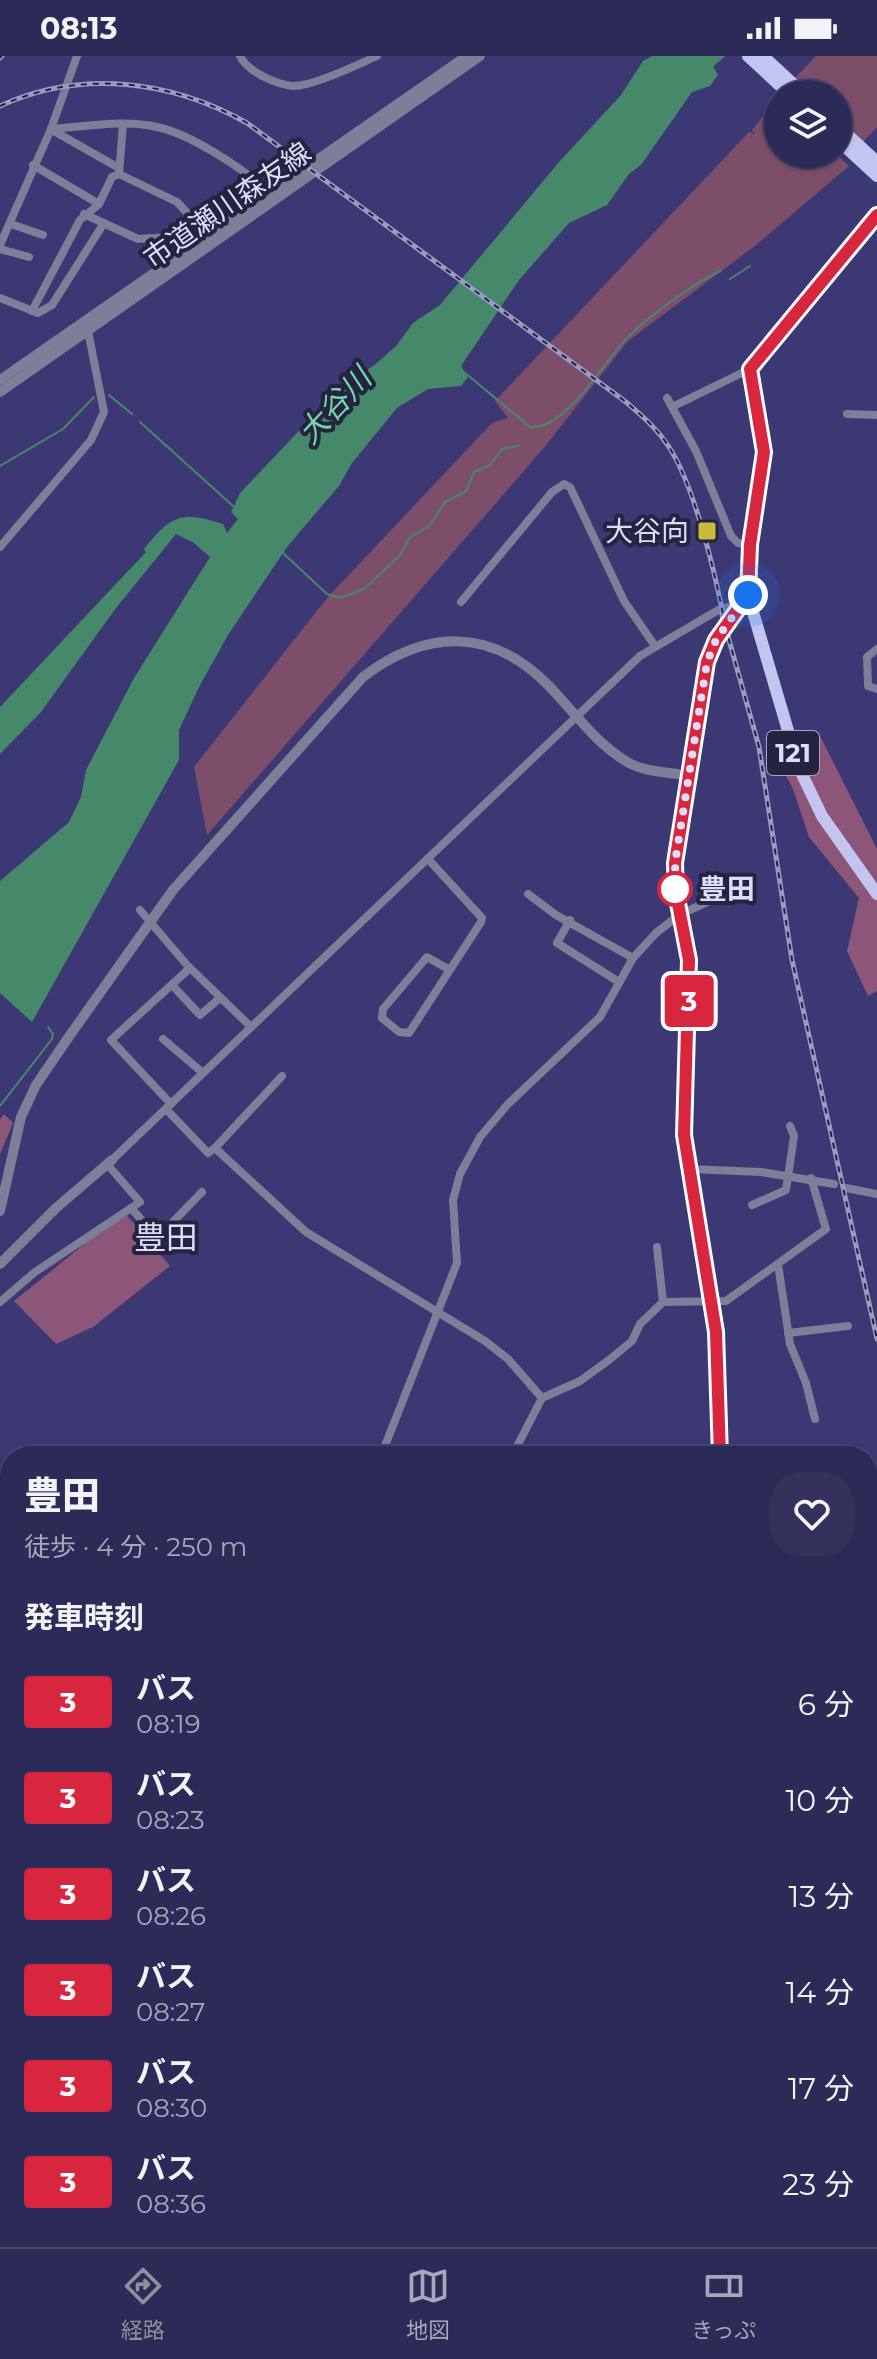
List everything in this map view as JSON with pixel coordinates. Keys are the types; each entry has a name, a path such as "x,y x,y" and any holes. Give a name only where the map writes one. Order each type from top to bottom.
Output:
{"highway":[{"path":"748,56 774,80"},
{"path":"763,56 789,80"},
{"path":"852,143 877,176"},
{"path":"852,148 877,162"},
{"path":"750,369 877,215"},
{"name":"121","path":"750,369 764,452 744,600 799,768 822,816 877,894"}],"street":[{"path":"240,56 245,66 257,74 295,86 377,56"},
{"name":"市道瀬川森友線","path":"0,392 87,325 467,56"},
{"name":"市道瀬川森友線","path":"0,380 87,325 480,56"},
{"path":"29,257 0,247 51,129 74,57"},
{"path":"32,311 84,214 99,204 112,177 119,171 123,124"},
{"path":"51,129 123,124 159,127 217,155 270,194"},
{"path":"51,129 177,202 191,217 170,237 138,239 84,214"},
{"path":"33,165 99,204"},
{"path":"0,298 38,313 52,305 104,223"},
{"path":"11,224 43,235"},
{"path":"0,547 91,440 104,412 87,325"},
{"path":"674,406 750,369"},
{"path":"667,398 674,406 731,536 738,543 750,545"},
{"path":"847,414 877,415"},
{"path":"461,602 552,492 564,484 570,487 624,601 655,646"},
{"path":"0,1264 655,646 720,609 744,600"},
{"path":"720,1446 719,1357 688,1169 683,1113 689,960 679,915 675,863 707,662 716,640 744,600"},
{"path":"0,1211 11,1153 28,1100 151,922 215,841 363,677 388,658 433,642 489,646 534,672 602,744 633,765 689,776"},
{"path":"877,649 867,657 866,676 868,686 877,689"},
{"path":"428,859 482,918 450,970 409,1033 399,1032 382,1018 383,1009 427,957 450,970"},
{"path":"385,1446 457,1263 453,1200 467,1160 480,1137 508,1104 600,1017 633,958 679,915 733,890"},
{"path":"528,894 556,915 570,920 633,958"},
{"path":"140,910 190,968 251,1027"},
{"path":"570,920 557,943 619,982"},
{"path":"190,968 111,1040 208,1153 282,1076"},
{"path":"173,986 200,1015 220,998"},
{"path":"163,1039 203,1073"},
{"path":"752,1205 786,1190 794,1136 790,1126"},
{"path":"215,1148 306,1232 497,1350 542,1398"},
{"path":"0,1302 35,1272 140,1202 110,1162"},
{"path":"688,1169 811,1178 834,1184"},
{"path":"517,1446 542,1398 580,1381 609,1360 632,1341 640,1324 663,1302 726,1301 826,1229 811,1178"},
{"path":"846,1188 877,1194"},
{"path":"131,1208 152,1232 168,1227 202,1192"},
{"path":"657,1247 663,1302"},
{"path":"778,1264 788,1333 815,1419"},
{"path":"788,1333 848,1326"}],"shaded area":[{"path":"816,56 877,56 877,127 862,143 852,134 852,80 793,80"},
{"path":"764,115 764,168 847,168 755,246 628,341 543,449 207,835 194,767 327,598 492,423 508,418 495,401 749,132 755,134 752,130"},
{"path":"820,736 877,849 877,991 868,996 847,951 859,898 809,837 793,789 767,740"},
{"path":"4,1114 13,1123 0,1154 0,1119"},
{"path":"124,1212 170,1266 93,1327 56,1344 14,1301"}],"water":[{"name":"大谷川","path":"652,56 725,56 713,67 718,75 710,86 692,92 641,165 629,174 607,205 569,223 519,280 461,366 468,377 461,386 428,389 397,408 352,463 339,486 287,547 228,635 199,687 179,730 179,760 32,1022 0,993 0,881 69,822 81,797 86,770 134,678 210,557 194,543 176,534 116,608 41,712 0,754 0,707 146,552 144,549 161,529 178,519 197,517 223,524 227,533 238,519 231,512 240,493 333,395 377,363 396,346 413,323 440,305 559,162 621,95 643,61"}],"waterway":[{"path":"730,279 750,266"},
{"path":"464,372 530,427 544,425 571,406 637,328 687,291 721,271"},
{"path":"109,395 132,414"},
{"path":"0,466 63,429 94,397"},
{"path":"140,422 233,506"},
{"path":"283,553 327,594 340,598 364,589 401,554 409,538 429,526 445,502 466,491 474,472 490,465 502,449 519,446"},
{"path":"0,1106 52,1039 53,1034 48,1027"}],"railway":[{"path":"0,106 62,87 125,84 188,97 247,123 626,402 654,428 679,464 696,508 725,625"},
{"path":"722,615 759,747 792,960 877,1339"}],"bus line":[{"name":"3","path":"720,1446 719,1357 684,1135 689,960 679,915 675,863 704,671 716,640 748,595 750,545 764,452 750,369 877,215"}],"place":[{"name":"大谷向","path":"707,531"},
{"name":"豊田","path":"675,889"}],"district":[{"name":"豊田","path":"166,1238"}],"route":[{"path":"675,889 676,893 675,863 704,671 716,640 748,595"}]}
